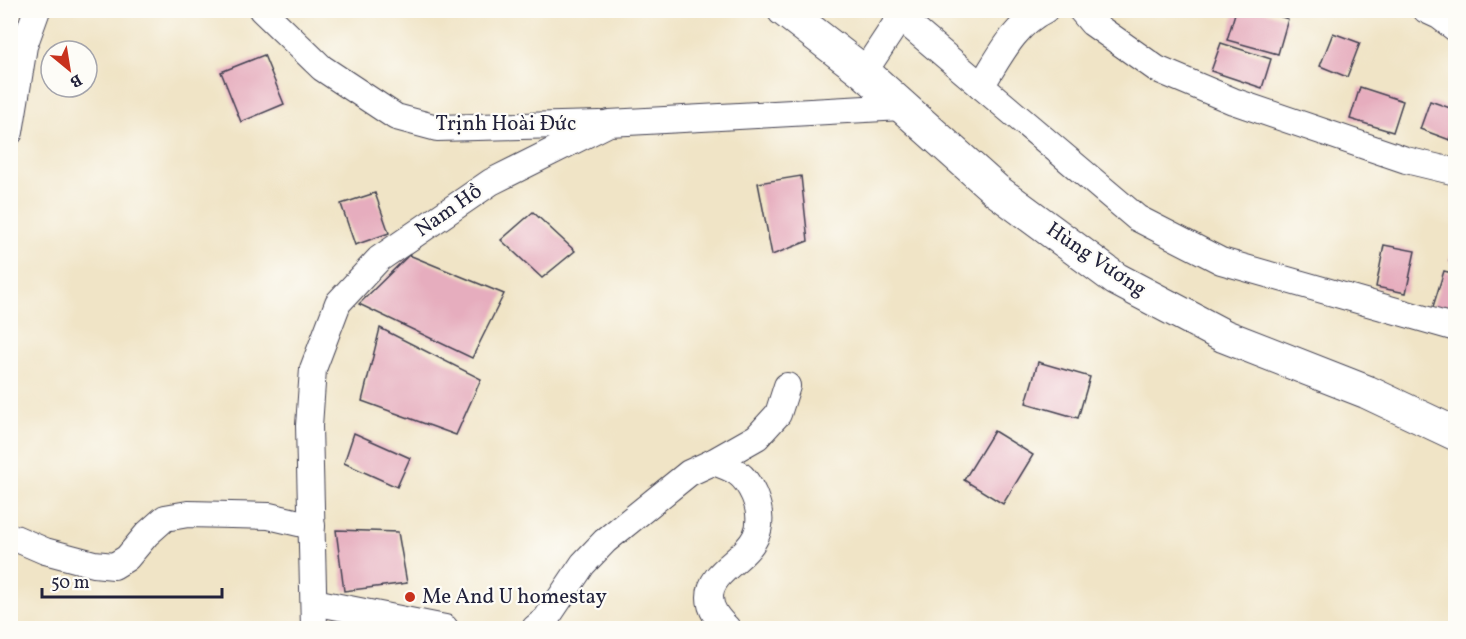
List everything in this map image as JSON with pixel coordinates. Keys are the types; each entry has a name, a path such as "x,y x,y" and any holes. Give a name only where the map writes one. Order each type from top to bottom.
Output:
{"highway":[{"name":"Hùng Vương","path":"784,10 864,72 997,191 1116,279 1224,336 1367,392 1455,434"}],"street":[{"path":"10,132 17,44 37,10"},
{"name":"Trịnh Hoài Đức","path":"262,10 322,68 396,117 437,128 609,123"},
{"path":"981,86 1012,36 1045,10"},
{"path":"1081,10 1092,23 1157,69 1233,101 1406,160 1455,172"},
{"path":"1426,10 1439,16 1455,29"},
{"path":"864,72 903,14 1069,163 1137,218 1221,261 1455,328"},
{"name":"Nam Hồ","path":"314,628 309,426 313,369 338,303 379,259 491,182 609,123 902,107"},
{"path":"535,628 546,619 583,564 605,541 689,473 757,437 778,414 787,386"},
{"path":"713,462 736,470 749,485 758,505 759,529 750,546 714,582 710,596 714,614 727,628"},
{"path":"15,538 45,552 94,564 114,566 127,558 147,534 165,518 188,514 268,516 312,526"},
{"path":"314,602 444,628"}],"building":[{"path":"1236,10 1260,10 1288,19 1278,54 1227,40"},
{"path":"1333,33 1360,43 1347,77 1320,66"},
{"path":"1221,43 1271,59 1262,88 1211,71"},
{"path":"264,55 284,104 241,122 221,72"},
{"path":"1360,87 1403,101 1393,132 1350,119"},
{"path":"1430,101 1456,110 1456,124 1450,140 1420,129"},
{"path":"801,176 808,241 772,255 758,183"},
{"path":"375,193 389,233 355,245 341,204"},
{"path":"533,212 575,251 542,278 501,240"},
{"path":"1384,245 1415,251 1406,293 1376,287"},
{"path":"1456,245 1456,264 1449,261"},
{"path":"409,255 504,294 472,358 359,304"},
{"path":"1444,271 1456,274 1456,316 1432,310"},
{"path":"380,328 481,379 456,435 362,401"},
{"path":"1038,362 1090,377 1078,418 1026,403"},
{"path":"994,431 1033,455 1003,504 964,480"},
{"path":"354,433 410,458 397,487 344,463"},
{"path":"336,530 398,532 407,583 344,591"}],"place":[{"name":"Me And U homestay","path":"410,597"}]}
